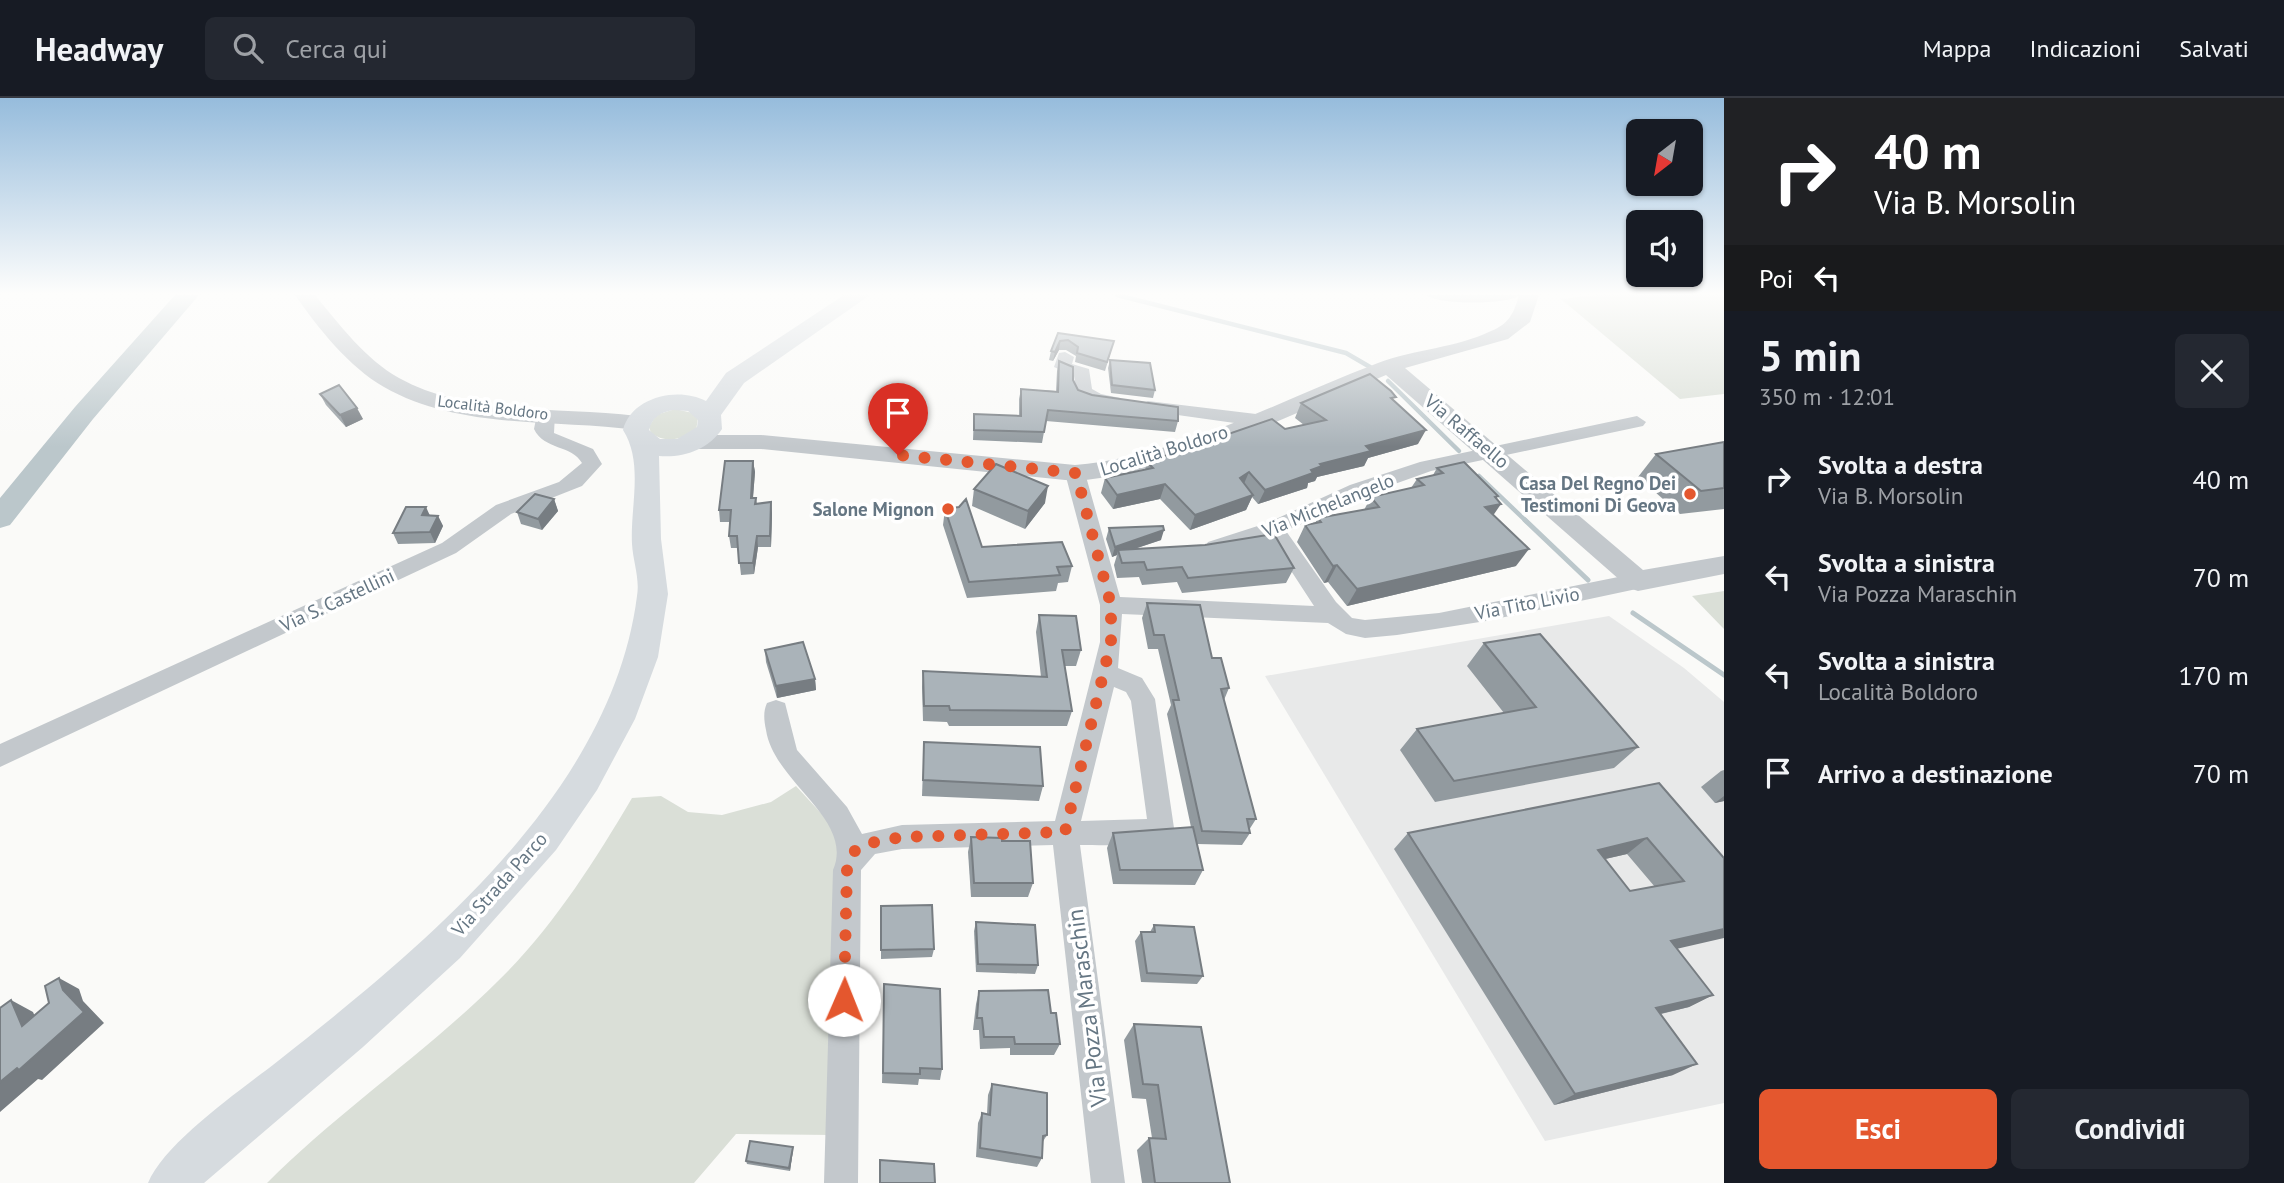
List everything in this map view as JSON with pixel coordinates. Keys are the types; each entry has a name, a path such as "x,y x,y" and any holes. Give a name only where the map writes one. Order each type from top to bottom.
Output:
{"main road":[{"path":"648,483 700,431 735,378 783,346"},
{"path":"673,402 695,404 700,431 663,447 641,432 649,409 673,402"},
{"name":"Via Strada Parco","path":"170,1183 367,1016 440,949 518,866 574,795 619,717 641,657 653,594 647,546 648,483 641,432"}],"street":[{"name":"Località Boldoro","path":"348,346 388,381 410,393 455,405 546,414 641,432"},
{"name":"Località Boldoro","path":"700,431 761,442 1076,473 1109,470 1194,445 1376,371 1471,346"},
{"path":"1065,357 1063,368 1083,373 1083,391 1096,399 1256,420"},
{"name":"Via Raffaello","path":"1376,371 1493,452 1638,581"},
{"name":"Via S. Castellini","path":"0,756 449,548 513,504 569,486 584,476 592,464 586,453 547,436 542,429 546,414"},
{"name":"Via Michelangelo","path":"1191,550 1238,541 1369,486 1427,466 1637,422"},
{"name":"Via Pozza Maraschin","path":"1076,473 1111,605 1111,642 1106,673 1065,832 1108,1183"},
{"path":"1274,528 1333,615"},
{"name":"Via Tito Livio","path":"1333,615 1347,626 1362,632 1405,627 1724,565"},
{"path":"1111,605 1333,615"},
{"path":"852,853 865,844 902,837 1157,831 1161,828 1140,691 1120,677 1106,673"},
{"path":"776,710 777,733 789,758 845,825 853,841 847,870 841,1183"}],"shaded area":[{"path":"1616,346 1724,346 1724,394 1680,399"},
{"path":"675,409 693,413 698,418 696,431 674,439 651,433 649,427 656,415"},
{"path":"1724,591 1724,629 1692,596"},
{"path":"1609,616 1684,668 1724,702 1724,1103 1545,1141 1265,676"},
{"path":"796,786 841,835 832,1135 736,1134 694,1183 267,1183 323,1131 440,1034 516,963 570,895 632,798 661,796 688,812 722,815 771,802"}],"building":[{"path":"1076,346 1112,346 1107,362 1077,353"},
{"path":"1110,360 1150,363 1155,390 1112,385"},
{"path":"1059,361 1073,367 1073,380 1078,390 1092,395 1178,407 1178,421 1048,410 1044,432 974,430 974,414 1021,416 1021,389 1058,392"},
{"path":"1370,374 1391,391 1396,397 1391,398 1426,430 1366,446 1371,451 1320,464 1322,466 1311,470 1313,473 1265,490 1249,472 1240,478 1253,495 1195,515 1165,484 1117,495 1105,478 1153,468 1147,462 1272,419 1285,429 1326,420 1301,403"},
{"path":"339,385 357,408 340,415 320,394"},
{"path":"1724,442 1724,488 1701,491 1656,454"},
{"path":"725,461 753,461 751,498 756,498 755,504 771,502 770,536 757,536 753,563 739,563 737,536 729,536 731,510 719,510"},
{"path":"1464,462 1498,496 1495,497 1501,504 1485,507 1529,549 1357,589 1337,565 1333,566 1305,525 1321,522 1318,518 1379,507 1371,497 1424,485 1417,479 1443,473 1437,468"},
{"path":"996,464 1048,486 1028,511 974,489"},
{"path":"535,494 554,499 538,519 517,512"},
{"path":"966,499 982,547 1062,542 1072,566 1057,567 1060,575 969,582 945,509 959,507"},
{"path":"406,507 426,507 422,515 438,516 430,532 393,533"},
{"path":"1163,526 1164,530 1115,547 1109,528"},
{"path":"1274,534 1294,568 1188,578 1182,567 1147,570 1144,562 1122,563 1118,550 1205,545"},
{"path":"1147,603 1200,605 1212,658 1221,658 1229,688 1221,689 1256,819 1247,819 1250,833 1202,831 1173,700 1179,700 1164,635 1154,635"},
{"path":"1039,615 1076,616 1081,650 1062,650 1072,711 950,710 949,706 924,706 923,671 1047,677"},
{"path":"1540,634 1638,747 1454,781 1417,729 1536,707 1484,643"},
{"path":"803,642 815,679 776,686 765,650"},
{"path":"924,742 1040,747 1043,786 923,780"},
{"path":"1659,783 1724,858 1724,929 1671,941 1713,995 1656,1008 1697,1064 1575,1094 1408,833","holes":["1647,838 1684,881 1630,891 1598,850"]},
{"path":"1193,827 1203,870 1120,870 1113,833"},
{"path":"971,837 1030,841 1033,883 974,883"},
{"path":"932,905 934,949 881,950 881,906"},
{"path":"976,922 1035,925 1038,965 978,964"},
{"path":"1154,925 1194,927 1203,976 1147,973 1141,932 1155,932"},
{"path":"59,978 63,990 84,1012 19,1070 17,1068 0,1082 0,1008 11,1000 22,1026 49,1003 45,986"},
{"path":"884,984 940,989 942,1069 920,1068 920,1074 883,1073"},
{"path":"1048,990 1051,1013 1056,1013 1060,1044 1015,1044 1014,1037 984,1037 982,1018 977,1018 979,991"},
{"path":"1134,1024 1201,1027 1230,1183 1155,1183 1149,1138 1166,1139 1158,1085 1143,1084"},
{"path":"992,1084 1047,1093 1047,1135 1043,1136 1042,1158 980,1148 982,1113 990,1115"},
{"path":"750,1141 793,1147 789,1168 746,1161"},
{"path":"880,1160 934,1164 935,1183 880,1183"}],"waterway":[{"path":"0,518 84,413 143,346"},
{"path":"1317,346 1346,353 1370,367"},
{"path":"1388,381 1459,451"},
{"path":"1479,476 1527,522"},
{"path":"1525,520 1588,580"},
{"path":"1633,613 1724,675"}],"place":[{"name":"Casa Del Regno Dei Testimoni Di Geova","path":"1690,494"},
{"name":"Salone Mignon","path":"948,509"}],"route":[{"path":"844,1000 847,870 852,853 865,844 902,837 1065,832 1106,673 1111,642 1111,605 1076,473 898,455"}]}
